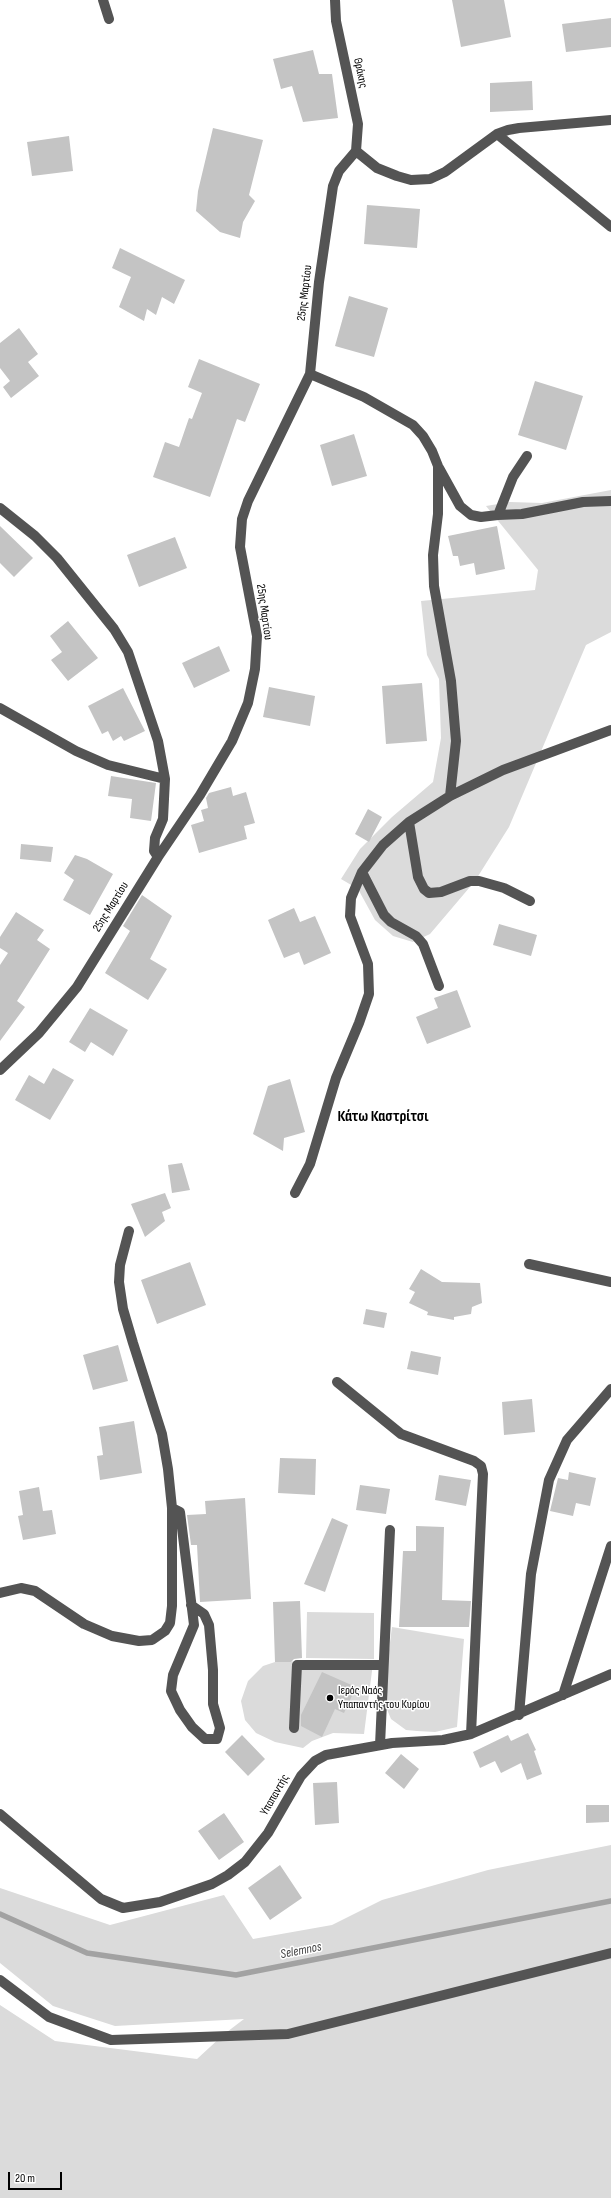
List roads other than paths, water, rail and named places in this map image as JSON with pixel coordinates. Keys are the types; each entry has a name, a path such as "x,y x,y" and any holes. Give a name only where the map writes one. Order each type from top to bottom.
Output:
{"street":[{"path":"103,0 109,18"},
{"name":"Θράκης","path":"335,0 336,21 358,124 356,151"},
{"path":"356,151 377,168 397,176 411,180 430,179 445,172 497,134 519,128 611,120"},
{"path":"497,134 611,227"},
{"name":"25ης Μαρτίου","path":"0,1070 39,1033 77,987 158,856 200,795 232,741 248,703 255,669 257,636 240,548 242,519 248,501 310,374 319,282 333,186 339,171 356,151"},
{"path":"310,374 364,397 413,425 423,436 460,506 471,516 481,517 522,514 583,502 611,501"},
{"path":"498,515 513,477 527,456"},
{"path":"438,466 438,514 433,555 434,586 455,707 456,741 450,796"},
{"path":"0,508 35,536 57,558 114,628 128,652 158,742 165,779 163,819 155,838 154,851 158,856"},
{"path":"0,708 76,751 101,762 165,779"},
{"path":"295,1193 310,1164 336,1078 359,1023 369,994 368,964 350,916 352,898 362,872 384,845 409,822 450,796 503,770 611,730"},
{"path":"409,822 418,877 424,889 429,893 441,892 470,881 479,881 504,888 530,901"},
{"path":"362,872 384,915 391,922 416,936 423,944 439,986"},
{"path":"0,1594 9,1589 21,1588 35,1591 84,1624 112,1636 139,1641 152,1640 165,1631 170,1623 172,1508 162,1434 123,1309 119,1282 120,1265 129,1231"},
{"path":"529,1264 611,1282"},
{"path":"337,1382 401,1434 474,1461 481,1466 483,1474 471,1734"},
{"path":"519,1715 530,1574 549,1480 567,1440 611,1389"},
{"path":"172,1508 180,1512 190,1595 191,1602 192,1610 194,1625 173,1674 171,1691 180,1710 192,1727 205,1738 217,1739 220,1728 213,1704 214,1670 209,1624 204,1614 197,1610 191,1605"},
{"path":"380,1745 382,1665 390,1530"},
{"path":"563,1695 611,1546"},
{"path":"294,1728 297,1665 382,1665"},
{"name":"Υπαπαντής","path":"0,1814 101,1899 123,1908 142,1906 190,1892 228,1875 245,1862 256,1850 274,1822 293,1787 315,1761 337,1752 380,1745 443,1740 471,1734 519,1715 611,1674"},
{"path":"0,1980 49,2017 111,2040 288,2034 611,1953"}],"waterway":[{"name":"Selemnos","path":"0,1914 87,1953 236,1975 611,1901"}],"place":[{"name":"Ιερός Ναός Υπαπαντής του Κυρίου","path":"330,1698"}],"district":[{"name":"Κάτω Καστρίτσι","path":"383,1117"}]}
